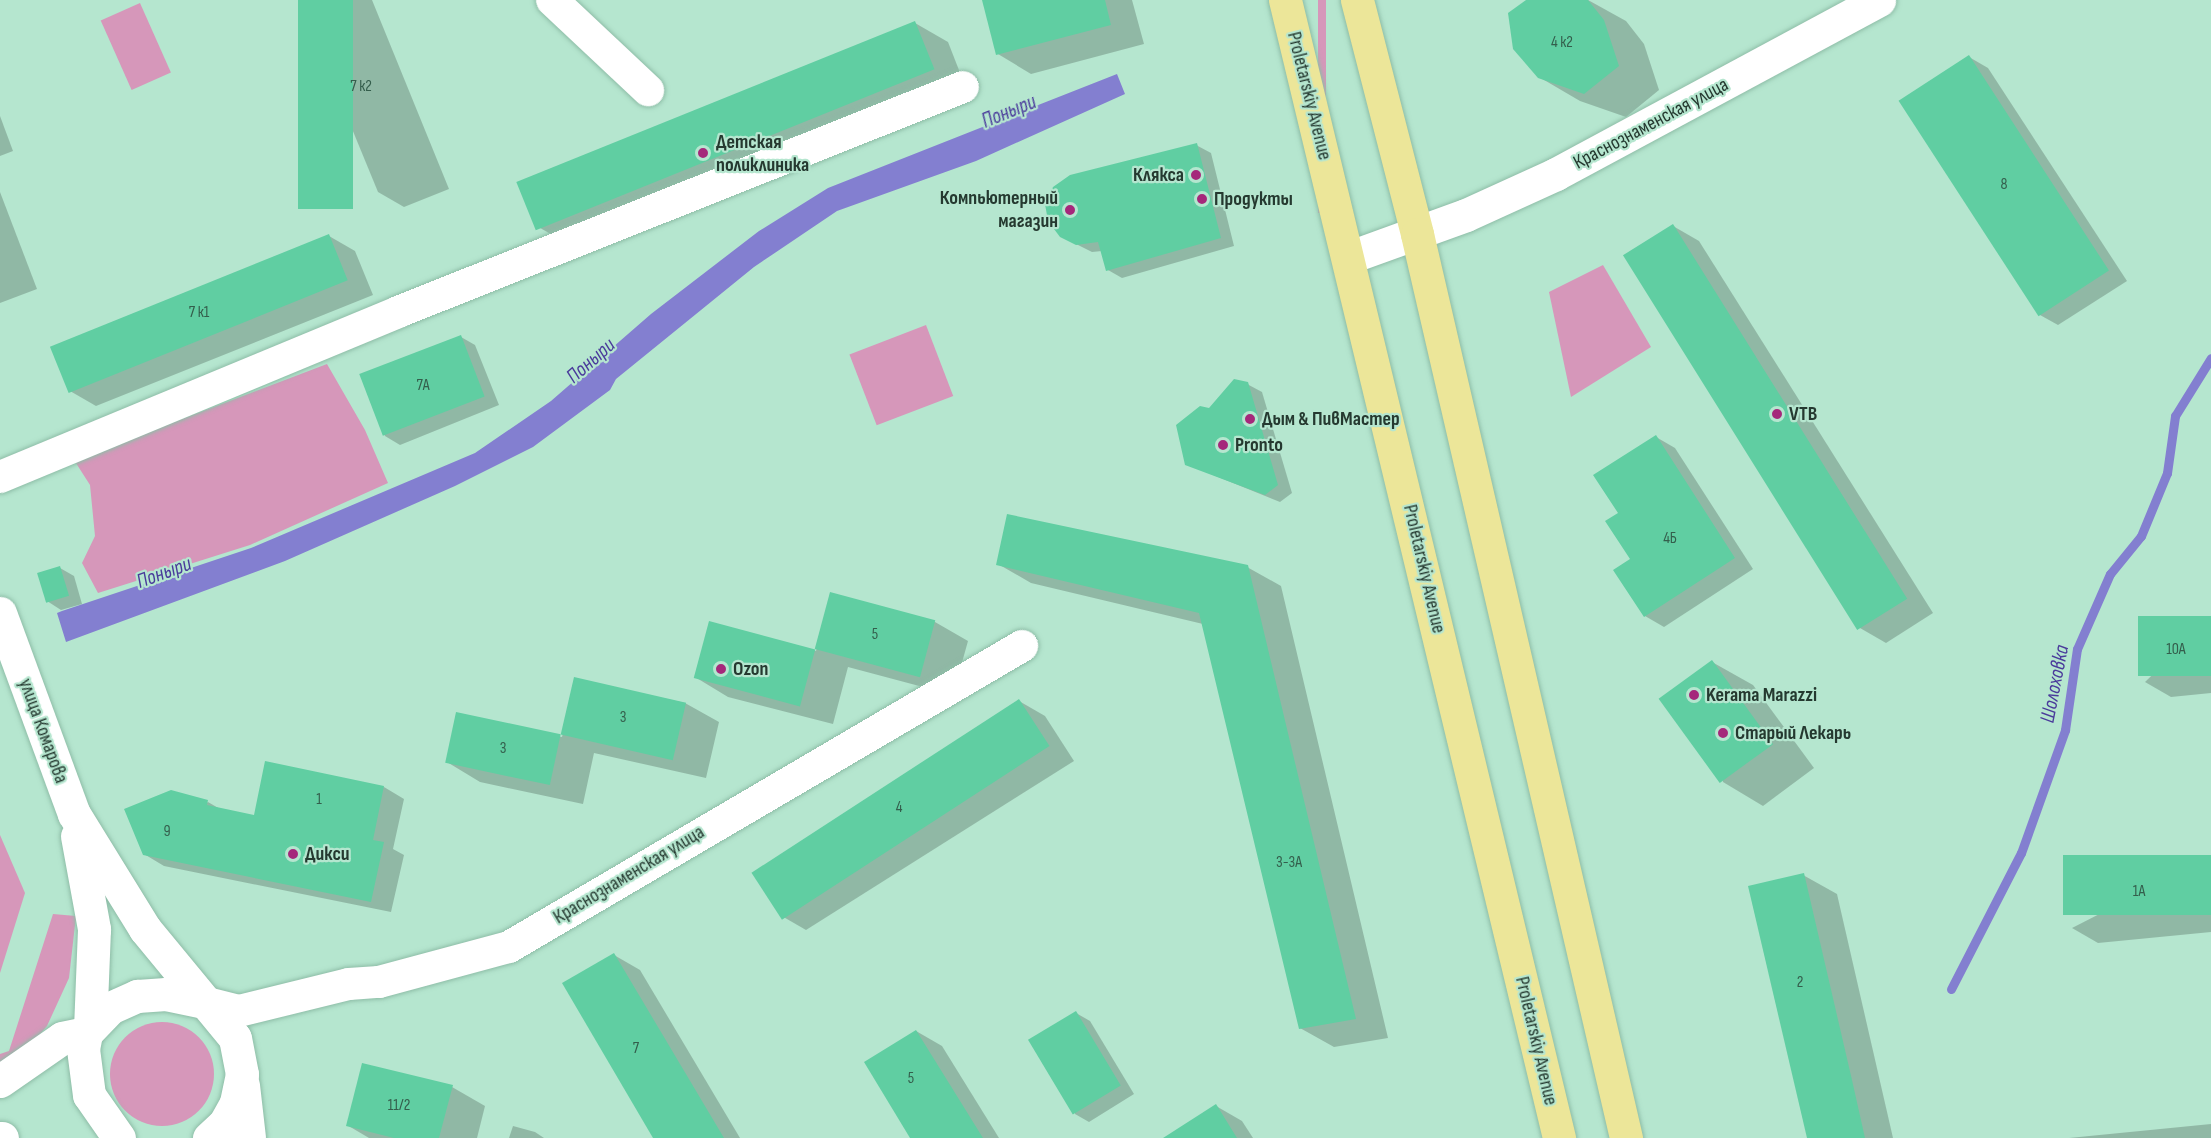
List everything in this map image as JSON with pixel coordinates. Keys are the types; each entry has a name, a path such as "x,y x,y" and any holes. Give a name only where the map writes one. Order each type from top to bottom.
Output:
{"main road":[{"name":"Proletarskiy Avenue","path":"1285,0 1350,257 1559,1138"},
{"path":"1357,0 1417,234 1626,1138"},
{"name":"Краснознаменская улица","path":"1350,257 1417,234 1556,174 1879,0"},
{"name":"улица Комарова","path":"0,613 74,814"},
{"path":"74,814 145,929 203,1002 222,1018 235,1038 242,1074 249,1138"},
{"path":"74,814 94,929 88,1030 83,1048 89,1095 119,1138"},
{"path":"0,1081 62,1038 88,1030 110,1008 137,996 166,993 203,1002"},
{"path":"209,1138 225,1123 236,1103 242,1074"}],"street":[{"path":"552,0 648,90"},
{"path":"0,477 398,312 963,87"},
{"name":"Краснознаменская улица","path":"203,1002 239,1011 349,984 379,982 509,947 1022,646"}],"shaded area":[{"path":"1318,0 1326,0 1326,213 1318,213"},
{"path":"140,3 171,72 132,90 101,20"},
{"path":"1117,74 1125,94 976,161 837,211 754,267 616,379 610,390 533,447 455,486 285,561 66,642 57,613 251,548 475,453 551,401 651,314 759,231 828,188"},
{"path":"1603,265 1651,347 1571,397 1549,292"},
{"path":"926,325 953,396 877,425 849,354"},
{"path":"327,364 365,430 388,483 250,545 98,593 82,563 95,536 90,485 74,460"},
{"path":"0,835 25,893 0,973"},
{"path":"53,914 76,916 69,978 47,1026 27,1049 0,1067 0,1054 9,1051"},
{"path":"162,1022 182,1026 199,1037 210,1054 214,1074 210,1094 199,1111 182,1122 162,1126 142,1122 125,1111 114,1094 110,1074 114,1054 125,1037 142,1026"}],"building":[{"path":"298,0 353,0 353,209 298,209"},
{"path":"982,0 1105,0 1111,25 996,55"},
{"path":"1526,0 1588,0 1604,20 1619,66 1584,94 1538,78 1513,49 1508,13"},
{"path":"915,21 934,69 536,230 516,182"},
{"path":"1969,55 2109,271 2039,316 1899,101"},
{"path":"1197,143 1221,238 1106,271 1098,242 1076,245 1060,237 1048,221 1045,204 1053,187 1070,175"},
{"path":"1673,224 1907,599 1857,630 1623,255"},
{"path":"329,234 348,280 69,393 50,347"},
{"path":"461,335 485,397 383,436 359,374"},
{"name":"Pronto","path":"1234,379 1248,382 1278,485 1265,495 1185,465 1176,425 1200,406 1209,408"},
{"path":"1656,435 1735,558 1644,617 1613,570 1630,559 1605,521 1618,513 1593,475"},
{"path":"1007,514 1248,565 1356,1019 1299,1029 1199,613 996,565"},
{"path":"60,566 69,596 46,603 37,573"},
{"path":"830,592 935,620 920,677 815,649"},
{"path":"2138,616 2211,616 2211,676 2138,676"},
{"path":"709,621 815,649 800,706 694,678"},
{"path":"1712,660 1773,744 1720,783 1659,699"},
{"path":"574,677 686,703 673,760 561,734"},
{"path":"1019,699 1049,746 782,920 751,873"},
{"path":"456,712 561,734 550,785 445,763"},
{"path":"265,761 384,786 373,840 384,842 371,902 143,855 124,809 171,790 208,800 207,805 254,815"},
{"path":"2063,855 2211,855 2211,915 2063,915"},
{"path":"1804,873 1865,1138 1807,1138 1748,886"},
{"path":"614,953 724,1138 653,1138 562,983"},
{"path":"1076,1011 1121,1086 1073,1114 1028,1040"},
{"path":"916,1030 983,1138 910,1138 864,1062"},
{"path":"362,1063 453,1085 439,1138 394,1138 346,1126"},
{"path":"1216,1104 1237,1138 1163,1138"}],"waterway":[{"name":"Шолоховка","path":"1951,989 2021,853 2065,730 2077,649 2110,574 2141,536 2167,473 2175,416 2211,358"}],"place":[{"name":"Детская поликлиника","path":"703,153"},
{"name":"Клякса","path":"1196,175"},
{"name":"Продукты","path":"1202,199"},
{"name":"Компьютерный магазин","path":"1070,210"},
{"name":"VTB","path":"1777,414"},
{"name":"Дым & ПивМастер","path":"1250,419"},
{"name":"Pronto","path":"1223,445"},
{"name":"Ozon","path":"721,669"},
{"name":"Kerama Marazzi","path":"1694,695"},
{"name":"Старый Лекарь","path":"1723,733"},
{"name":"Дикси","path":"293,854"}],"water label":[{"name":"Поныри","path":"1009,112"},
{"name":"Поныри","path":"591,361"},
{"name":"Поныри","path":"164,573"}]}
